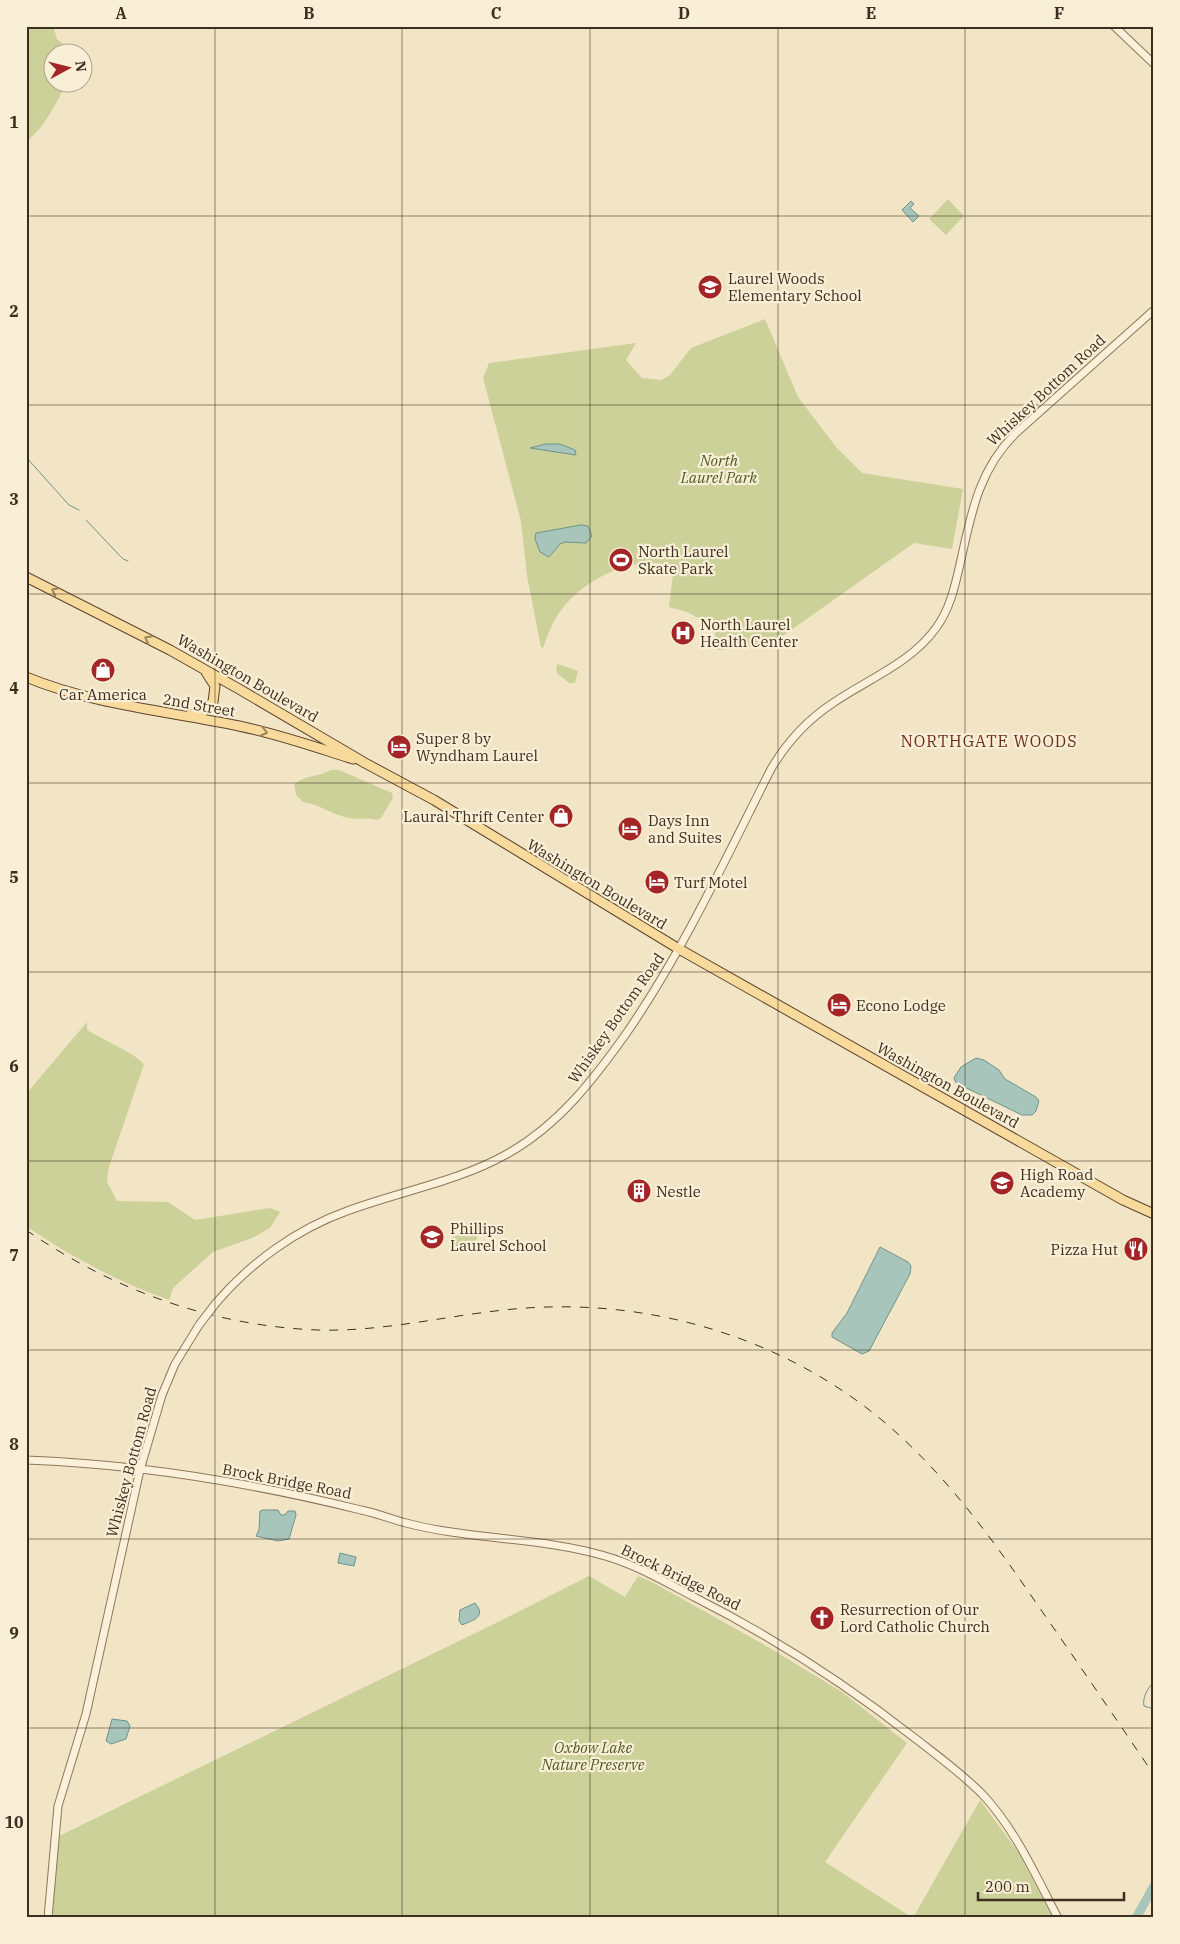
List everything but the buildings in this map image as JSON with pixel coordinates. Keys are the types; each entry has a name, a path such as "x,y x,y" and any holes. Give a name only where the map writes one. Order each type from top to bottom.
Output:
{"main road":[{"name":"Washington Boulevard","path":"26,577 203,668 365,763 434,800 679,949 1057,1163 1154,1214"},
{"path":"182,716 203,712 213,702 215,686 203,668"},
{"name":"2nd Street","path":"26,677 108,702 264,732 365,763"}],"street":[{"path":"1114,26 1154,64"},
{"name":"Whiskey Bottom Road","path":"48,1918 58,1806 88,1705 140,1470 162,1395 176,1364 199,1325 216,1302 252,1267 281,1245 311,1227 358,1207 470,1172 507,1154 536,1134 571,1105 596,1077 650,997 679,949 771,768 787,744 826,708 916,650 936,627 950,602 981,483 997,453 1154,310"},
{"name":"Brock Bridge Road","path":"26,1460 140,1470 266,1489 349,1507 430,1528 532,1541 601,1554 633,1566 745,1623 835,1678 867,1700 962,1775 985,1798 1012,1834 1058,1918"}],"green space":[{"path":"26,26 53,26 57,39 61,42 42,42 42,92 62,92 39,130 26,142"},
{"path":"948,199 964,216 946,235 929,219"},
{"name":"North Laurel Park","path":"765,319 798,397 836,447 862,473 963,489 952,549 914,543 770,645 717,650 714,626 687,612 669,607 674,566 651,562 630,566 618,569 594,580 574,596 557,616 543,648 541,647 527,576 521,521 483,378 489,363 636,343 626,360 642,378 661,380 670,375 691,348"},
{"path":"558,664 578,671 575,683 569,683 557,673 556,667"},
{"path":"331,770 339,770 392,793 393,798 381,818 377,820 343,817 303,802 296,795 294,784"},
{"path":"87,1022 87,1030 133,1055 144,1064 108,1170 107,1182 117,1201 168,1202 195,1220 270,1208 280,1212 270,1228 252,1238 213,1252 173,1288 169,1300 95,1268 26,1226 26,1094"},
{"path":"470,1223 475,1226 477,1239 474,1242 466,1243 467,1247 457,1250 452,1237 464,1233 466,1224"},
{"name":"Oxbow Lake Nature Preserve","path":"589,1576 625,1597 638,1576 652,1582 768,1647 842,1692 907,1743 825,1862 913,1918 52,1918 59,1836"},
{"path":"980,1800 1018,1852 1053,1918 913,1918"}],"water":[{"path":"911,201 914,204 910,208 919,216 913,222 902,210"},
{"path":"546,444 560,444 575,450 576,455 530,448"},
{"path":"581,525 588,526 592,536 586,543 565,542 560,544 549,557 540,552 535,539 536,533"},
{"path":"976,1058 984,1060 999,1070 1005,1079 1036,1097 1039,1101 1036,1111 1032,1115 1022,1115 956,1083 954,1078 961,1067"},
{"path":"880,1247 908,1262 911,1266 910,1274 869,1351 862,1354 832,1337 832,1333 847,1313"},
{"path":"278,1510 281,1515 285,1515 288,1511 295,1511 296,1515 289,1539 278,1541 256,1536 259,1530 260,1511"},
{"path":"340,1553 356,1557 354,1566 338,1563"},
{"path":"475,1603 480,1612 479,1615 474,1620 462,1625 459,1621 460,1610"},
{"path":"112,1719 127,1721 130,1726 126,1739 111,1744 106,1741"}],"waterway":[{"path":"26,457 69,505 79,510"},
{"path":"86,520 123,559 128,561"},
{"path":"1154,1682 1146,1693 1144,1700 1144,1706 1154,1709"},
{"path":"1136,1918 1154,1886"}],"railway":[{"path":"26,1230 93,1270 129,1287 165,1301 240,1321 279,1327 343,1330 392,1326 514,1309 562,1307 611,1309 659,1316 706,1327 751,1343 795,1363 837,1387 877,1416 901,1437 945,1482 1003,1555 1154,1775"}],"place":[{"name":"Laurel Woods Elementary School","path":"710,287"},
{"name":"North Laurel Skate Park","path":"621,560"},
{"name":"North Laurel Health Center","path":"683,633"},
{"name":"Car America","path":"103,670"},
{"name":"Super 8 by Wyndham Laurel","path":"399,747"},
{"name":"Laural Thrift Center","path":"561,816"},
{"name":"Days Inn and Suites","path":"630,829"},
{"name":"Turf Motel","path":"657,882"},
{"name":"Econo Lodge","path":"839,1005"},
{"name":"High Road Academy","path":"1002,1183"},
{"name":"Nestle","path":"639,1191"},
{"name":"Phillips Laurel School","path":"432,1237"},
{"name":"Pizza Hut","path":"1136,1249"},
{"name":"Resurrection of Our Lord Catholic Church","path":"822,1618"}],"district":[{"name":"NORTHGATE WOODS","path":"989,741"}]}
